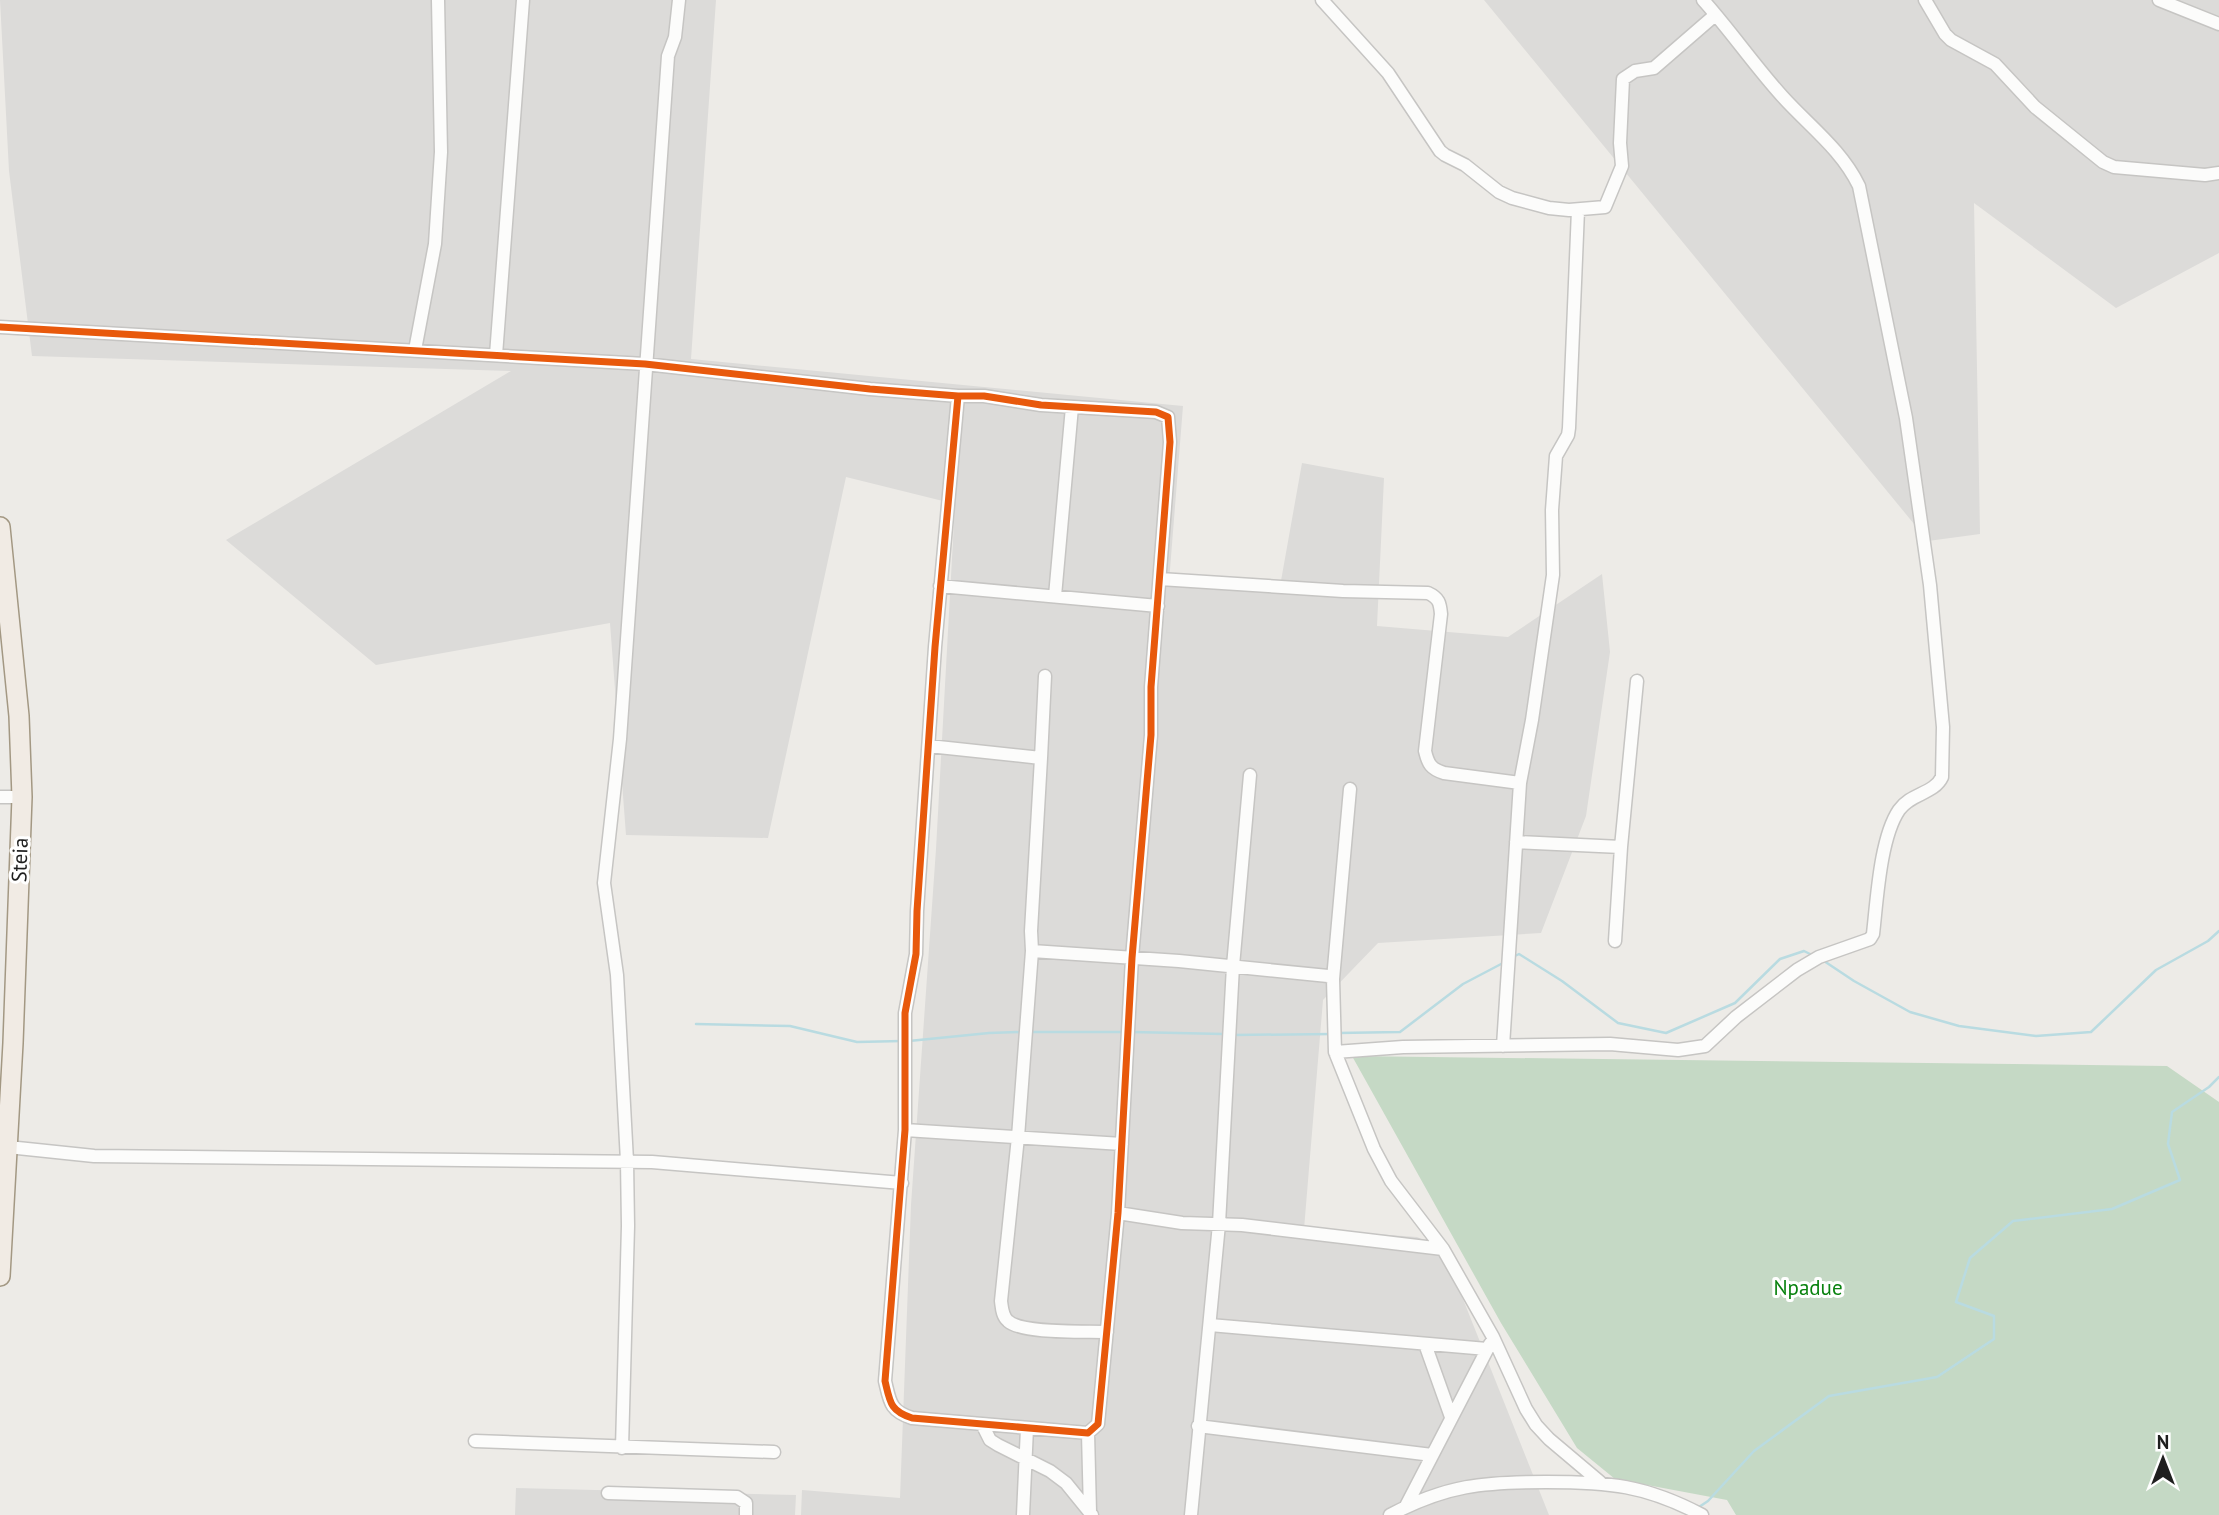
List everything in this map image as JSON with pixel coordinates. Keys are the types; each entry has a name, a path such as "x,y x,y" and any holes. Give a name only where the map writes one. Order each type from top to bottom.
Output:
{"main road":[{"name":"Steia","path":"0,527 19,716 22,797 0,1276"}],"street":[{"path":"415,350 435,244 442,152 438,0"},
{"path":"496,355 523,0"},
{"path":"622,1448 628,1226 627,1161 617,975 604,883 620,739 668,56 675,37 679,0"},
{"path":"1322,0 1388,73 1440,151 1512,198 1549,208 1578,210 1605,207 1621,171 1623,79 1635,71 1654,68 1709,5 1783,97 1838,152 1850,167 1859,186 1906,418 1928,572 1943,727 1942,777 1938,784 1916,795 1900,809 1891,827 1885,845 1873,934 1870,939 1819,957 1797,970 1705,1046 1678,1050 1610,1044 1403,1047 1335,1052"},
{"path":"1925,0 1951,40 1995,64 2035,107 2103,162 2114,167 2219,173"},
{"path":"2159,0 2219,24"},
{"path":"1503,1046 1520,783 1553,575 1552,510 1556,456 1569,428 1578,210"},
{"path":"0,327 645,364 870,389 984,396 1072,407 1156,412 1168,417 1170,442 1150,687 1151,735 1132,958 1118,1213 1098,1424 1088,1433 912,1418 898,1414 889,1402 885,1381 905,1130 905,1013 918,937 917,911 940,586 958,396"},
{"path":"1055,596 1072,407"},
{"path":"1160,579 1342,592 1428,593 1436,596 1441,614 1425,751 1427,762 1433,769 1444,773 1520,783"},
{"path":"940,586 1158,606"},
{"path":"1045,676 1032,951 1018,1137 1001,1301 1005,1320 1015,1326 1107,1332"},
{"path":"1615,941 1637,681"},
{"path":"929,746 1041,758"},
{"path":"1191,1515 1219,1224 1233,966 1250,775"},
{"path":"1350,789 1334,979 1335,1052 1374,1149 1391,1181 1443,1249 1526,1409 1536,1425 1600,1482"},
{"path":"0,797 22,797"},
{"path":"1516,842 1621,846"},
{"path":"1032,951 1233,966 1328,976 1334,979"},
{"path":"905,1130 1122,1144"},
{"path":"8,1147 94,1156 627,1161 902,1183"},
{"path":"1118,1213 1182,1223 1297,1231 1443,1249"},
{"path":"1210,1325 1426,1344 1490,1343"},
{"path":"1406,1506 1490,1343"},
{"path":"1426,1344 1451,1417"},
{"path":"982,1424 990,1440 1050,1471 1066,1483 1091,1514"},
{"path":"1198,1426 1432,1455"},
{"path":"1023,1515 1027,1428"},
{"path":"1088,1433 1091,1514"},
{"path":"475,1441 775,1452"},
{"path":"1390,1515 1440,1493 1490,1482 1600,1482 1651,1492 1702,1515"},
{"path":"608,1493 737,1497 746,1503 746,1515"}],"shaded area":[{"path":"0,0 716,0 691,359 1183,406 1169,582 1279,592 1302,463 1384,478 1377,626 1508,637 1602,574 1610,652 1586,816 1541,933 1378,943 1323,1000 1304,1229 1417,1237 1443,1249 1549,1515 801,1515 802,1490 900,1498 911,1205 936,849 955,504 846,477 768,838 626,835 610,623 376,665 226,540 511,371 32,356 9,171"},
{"path":"1484,0 2219,0 2219,253 2116,308 1974,203 1980,534 1928,541"},
{"path":"516,1488 796,1495 795,1515 515,1515"}],"green space":[{"name":"Npadue","path":"1352,1056 2167,1066 2219,1102 2219,1515 1736,1515 1727,1500 1615,1479 1577,1448 1501,1323"}],"waterway":[{"path":"1824,961 1910,1012 1959,1026 2036,1036 2091,1032 2156,970 2208,941 2219,931"},
{"path":"1515,956 1519,954 1562,981 1618,1023 1666,1033 1735,1003 1780,959 1804,951 1812,955"},
{"path":"1338,1033 1400,1032 1463,984 1503,963"},
{"path":"696,1024 790,1026 857,1042 902,1041"},
{"path":"909,1041 1020,1032"},
{"path":"1031,1032 1125,1032"},
{"path":"1132,1032 1223,1034"},
{"path":"1234,1035 1332,1034"},
{"path":"1696,1509 1708,1501 1754,1451 1829,1396 1937,1377 1994,1339 1994,1316 1956,1302 1970,1258 2013,1221 2112,1209 2180,1180 2168,1144 2172,1112 2219,1077"}],"cycle path":[{"path":"0,327 645,364 870,389 984,396 1041,405 1156,412 1168,417 1170,442 1151,687 1151,735 1132,958 1118,1213 1098,1424 1088,1433 912,1418 892,1405 885,1381 905,1130 905,1013 916,954 935,647 958,396"}]}
